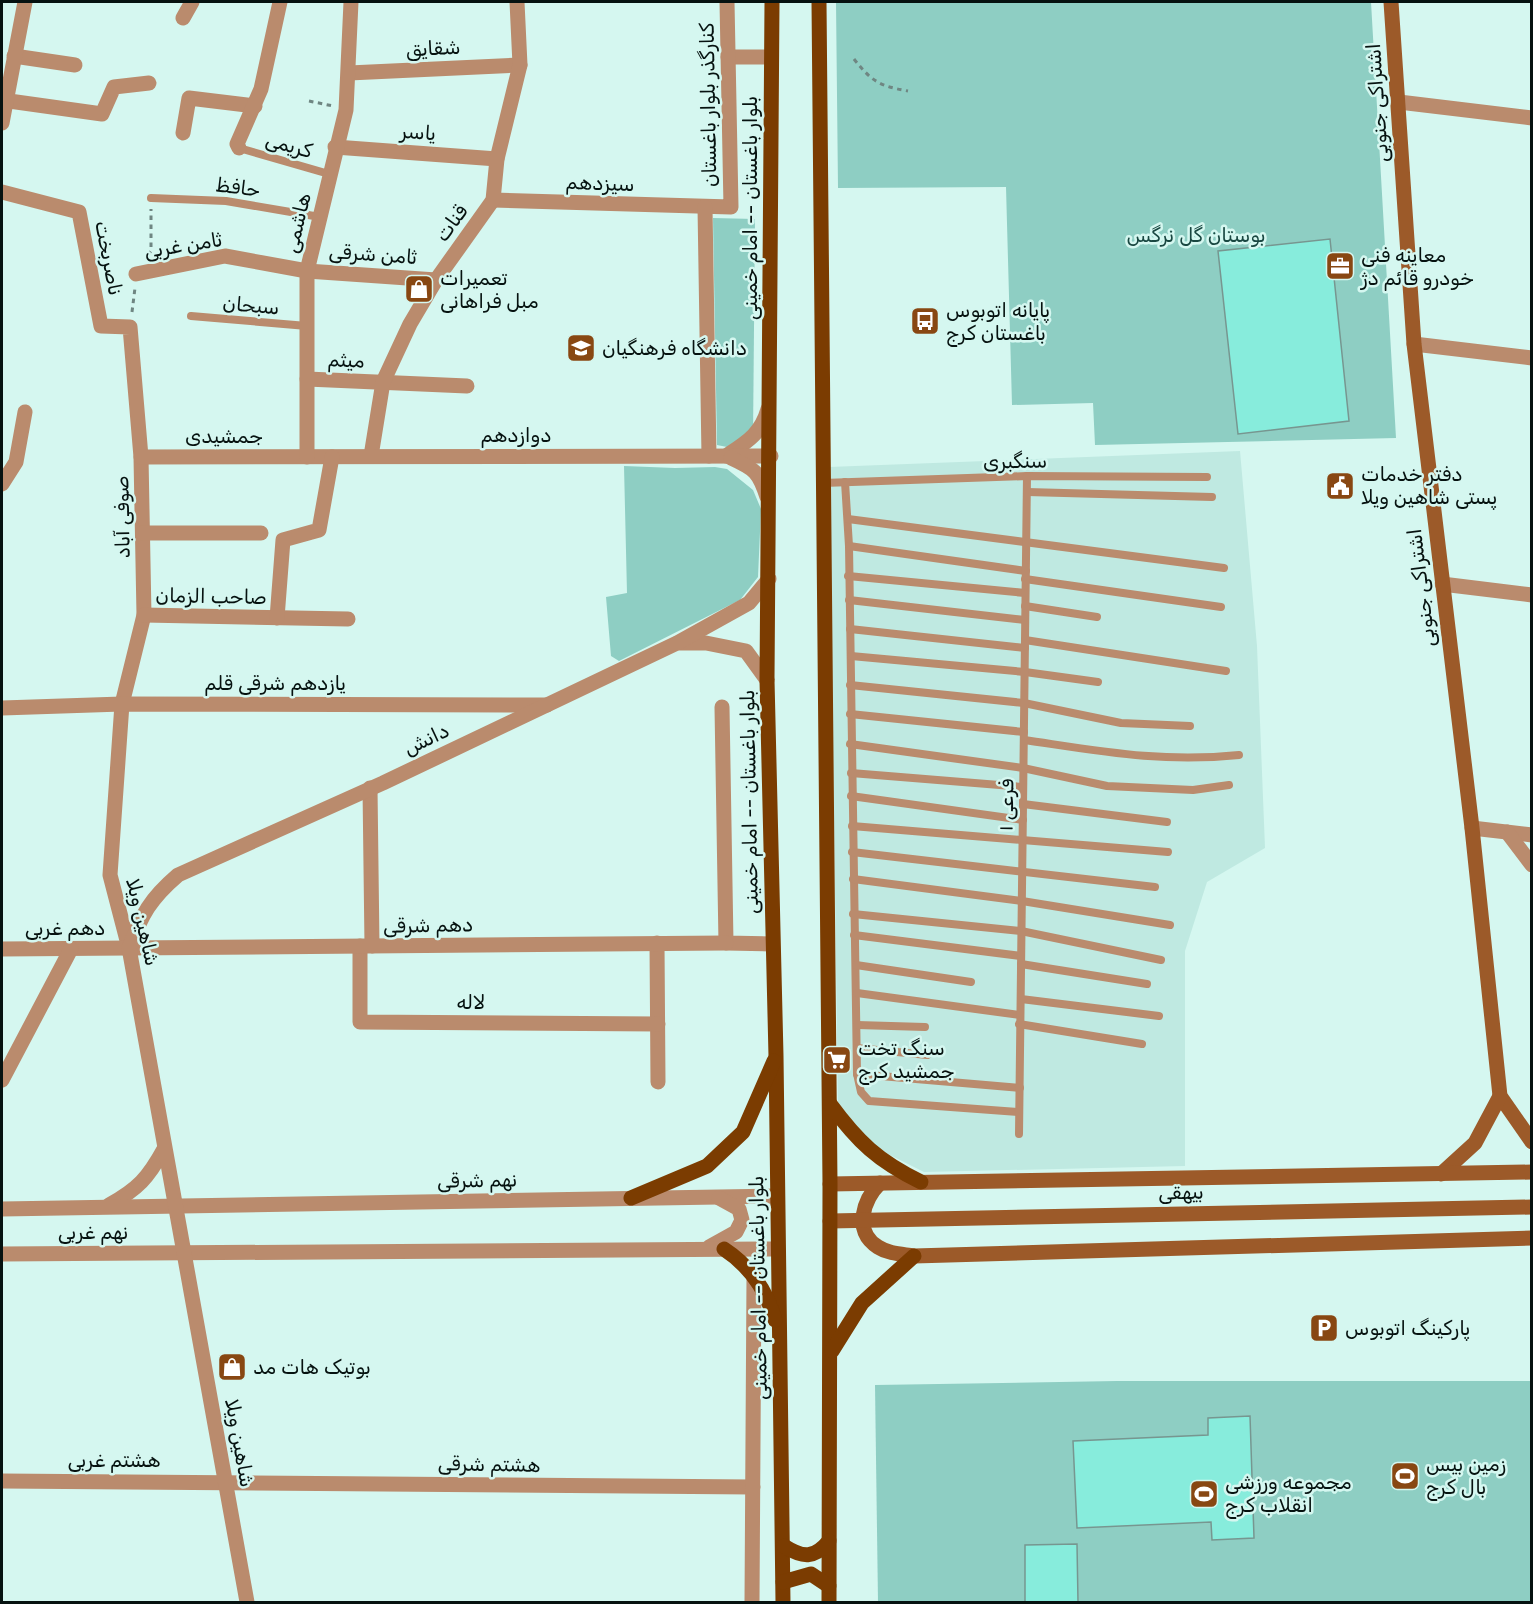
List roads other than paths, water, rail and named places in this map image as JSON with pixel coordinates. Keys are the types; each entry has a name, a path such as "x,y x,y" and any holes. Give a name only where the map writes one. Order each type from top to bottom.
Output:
{"main road":[{"name":"بلوار باغستان -- امام خمینی","path":"772,2 768,680 784,1546 783,1602"},
{"path":"819,2 831,1184 829,1602"},
{"name":"اشتراکی جنوبی","path":"1391,2 1414,344 1473,828 1500,1096 1532,1142"},
{"path":"631,1198 706,1166 743,1132 776,1056"},
{"path":"1441,1174 1475,1143 1500,1096"},
{"path":"830,1104 854,1136 873,1155 921,1182"},
{"name":"بیهقی","path":"831,1184 1532,1172"},
{"path":"880,1183 866,1200 862,1219 870,1239 876,1246 891,1253 914,1256 1532,1238"},
{"name":"بیهقی","path":"830,1221 1532,1207"},
{"path":"723,1249 737,1258 754,1276 770,1302 780,1335"},
{"path":"831,1354 862,1302 914,1256"},
{"path":"784,1546 797,1555 811,1556 819,1552 829,1541"},
{"path":"783,1582 811,1574 829,1586"}],"street":[{"path":"2,123 4,101 25,2"},
{"path":"183,18 192,2"},
{"path":"239,148 237,144 255,106 280,2"},
{"name":"هاشمی","path":"307,457 307,271 346,110 351,2"},
{"name":"قنات","path":"371,456 383,382 410,324 436,280 493,200 497,159 520,65 518,2"},
{"name":"کنارگذر بلوار باغستان","path":"727,2 731,207"},
{"path":"14,56 75,65"},
{"path":"728,57 771,57"},
{"name":"شقایق","path":"349,73 520,65"},
{"path":"4,101 102,114 114,87 149,83"},
{"path":"183,133 189,98 255,106"},
{"path":"1399,102 1532,118"},
{"name":"یاسر","path":"336,147 497,159"},
{"name":"ناصربخت","path":"2,192 79,212 101,326 130,327"},
{"name":"سیزدهم","path":"493,200 731,207"},
{"path":"705,207 709,456"},
{"name":"ثامن غربی","path":"136,274 225,256 307,271"},
{"name":"ثامن شرقی","path":"307,271 436,280"},
{"name":"صوفی آباد","path":"122,704 144,615 141,457 130,327"},
{"path":"1414,344 1532,358"},
{"name":"میثم","path":"307,379 467,386"},
{"path":"725,456 753,438 763,425 771,397"},
{"path":"2,484 16,462 25,412"},
{"path":"725,456 752,468 761,478 770,507"},
{"name":"دوازدهم","path":"307,457 771,456"},
{"name":"جمشیدی","path":"141,457 307,457"},
{"name":"صاحب الزمان","path":"277,618 283,540 320,530 332,457"},
{"path":"144,532 261,533"},
{"path":"677,644 749,603 769,579"},
{"path":"1442,584 1532,595"},
{"name":"صاحب الزمان","path":"144,615 348,619"},
{"name":"دانش","path":"129,948 142,915 154,895 178,875 677,644 706,643 746,651 768,680"},
{"name":"یازدهم شرقی قلم","path":"2,708 122,704 548,705"},
{"name":"شاهین ویلا","path":"122,704 110,875 129,948 247,1602"},
{"path":"722,707 726,943"},
{"path":"366,946 370,788"},
{"path":"1473,828 1532,835"},
{"path":"1507,832 1532,865"},
{"path":"657,944 658,1082"},
{"name":"دهم شرقی","path":"129,948 772,944"},
{"name":"لاله","path":"366,946 360,1022 658,1024"},
{"name":"دهم غربی","path":"2,949 129,948"},
{"path":"2,1080 71,949"},
{"path":"106,1207 135,1191 151,1173 164,1149"},
{"name":"نهم شرقی","path":"177,1206 777,1196"},
{"path":"704,1249 736,1232 742,1220 739,1209 717,1197"},
{"name":"نهم غربی","path":"2,1209 177,1206"},
{"path":"185,1252 778,1249"},
{"name":"نهم غربی","path":"2,1254 185,1252"},
{"path":"752,1602 754,1276"},
{"name":"هشتم غربی","path":"2,1480 225,1482"},
{"name":"هشتم شرقی","path":"225,1482 753,1487"}],"lane":[{"name":"کریمی","path":"239,148 329,174"},
{"name":"حافظ","path":"151,198 226,201 320,217"},
{"name":"سبحان","path":"191,316 307,326"},
{"name":"سنگبری","path":"823,483 1027,476 1207,477"},
{"name":"۱ فرعی","path":"1019,1134 1027,476"},
{"path":"845,482 849,546 850,744 857,1074 861,1092 868,1101 1019,1112"},
{"path":"1027,492 1212,497"},
{"path":"848,519 1224,568"},
{"path":"849,546 1221,607"},
{"path":"848,576 1025,593"},
{"path":"849,600 1025,620"},
{"path":"1025,606 1097,617"},
{"path":"850,629 1025,644 1226,671"},
{"path":"851,656 1025,672 1098,682"},
{"path":"850,685 1024,703 1122,723 1190,726"},
{"path":"850,714 1024,736 1122,756 1199,759 1239,755"},
{"path":"850,744 1023,768 1072,780 1142,790 1193,790 1229,785"},
{"path":"851,773 1023,787"},
{"path":"851,796 1023,820"},
{"path":"1023,804 1167,822"},
{"path":"852,826 1168,852"},
{"path":"852,852 1155,887"},
{"path":"853,879 1022,901 1170,925"},
{"path":"853,914 1022,931 1161,960"},
{"path":"854,935 1021,960 1148,984"},
{"path":"856,965 971,982"},
{"path":"857,993 1020,1015"},
{"path":"1021,999 1159,1016"},
{"path":"1019,1024 1142,1044"},
{"path":"857,1025 925,1027"},
{"path":"857,1048 927,1055"},
{"path":"857,1074 1020,1088"}],"place":[{"name":"معاینه فنی خودرو قائم دژ","path":"1340,266"},
{"name":"تعمیرات مبل فراهانی","path":"419,289"},
{"name":"پایانه اتوبوس باغستان کرج","path":"925,321"},
{"name":"دانشگاه فرهنگیان","path":"581,348"},
{"name":"دفتر خدمات پستی شاهین ویلا","path":"1340,486"},
{"name":"سنگ تخت جمشید کرج","path":"837,1060"},
{"name":"پارکینگ اتوبوس","path":"1324,1328"},
{"name":"بوتیک هات مد","path":"232,1367"},
{"name":"زمین بیس بال کرج","path":"1405,1476"},
{"name":"مجموعه ورزشی انقلاب کرج","path":"1204,1494"}],"park label":[{"name":"بوستان گل نرگس","path":"1196,235"}]}
